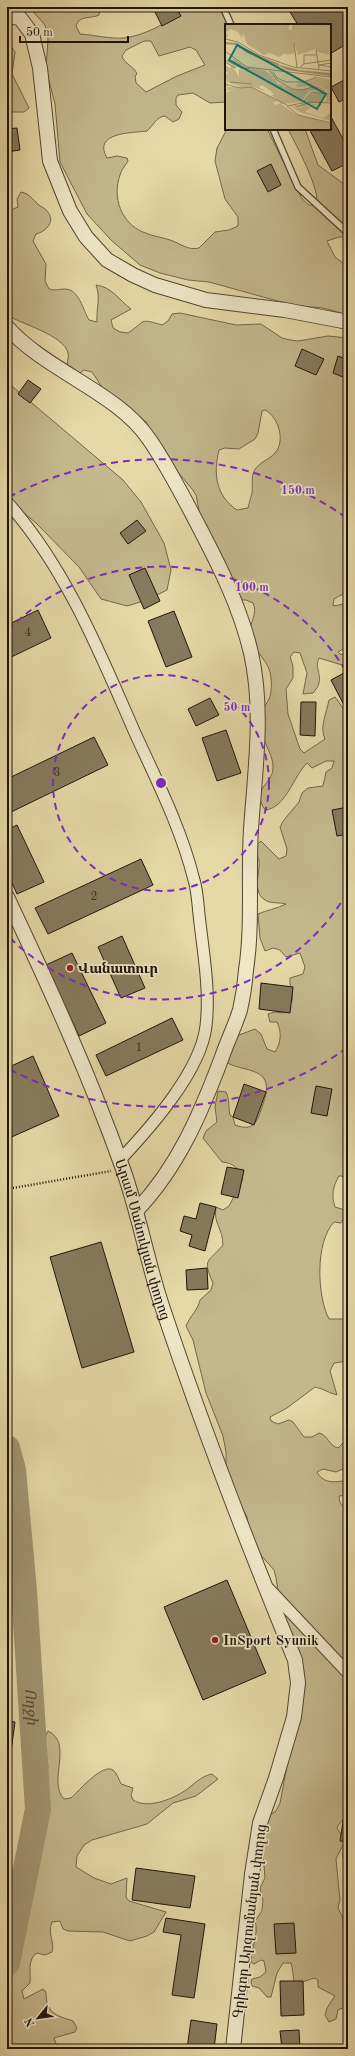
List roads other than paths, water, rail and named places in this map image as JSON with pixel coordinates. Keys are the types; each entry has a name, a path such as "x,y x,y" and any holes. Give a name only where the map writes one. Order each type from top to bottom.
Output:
{"street":[{"path":"7,16 20,18 32,34 40,68 50,161 70,211 86,237 107,260 133,276 155,285 206,300 285,310 348,322"},
{"path":"7,327 15,336 42,358 127,416 148,438 184,499 238,606 251,654 258,700 251,834 247,967 240,1010 204,1105 192,1130 172,1166 153,1193 137,1210"},
{"path":"7,502 22,519 41,546 61,578 84,621 181,835 195,882 207,989 206,1027 199,1054 150,1128 121,1164"},
{"name":"Արամ Մանուկյան փողոց","path":"7,897 76,1048 121,1164 137,1210 152,1275 171,1333 227,1487 267,1587"},
{"path":"267,1587 348,1673"},
{"name":"Գրիգոր Արզումանյան փողոց","path":"233,2049 252,1874 260,1823 276,1778 292,1724 298,1683 295,1660 267,1587"}],"lane":[{"path":"223,7 232,24"},
{"path":"273,130 298,186 348,233"}],"waterway":[{"name":"Ողջի","path":"7,1448 13,1470 24,1591 38,1809 7,1963"}],"place":[{"name":"Վանատուր","path":"70,968"},
{"name":"InSport Syunik","path":"215,1640"}]}
